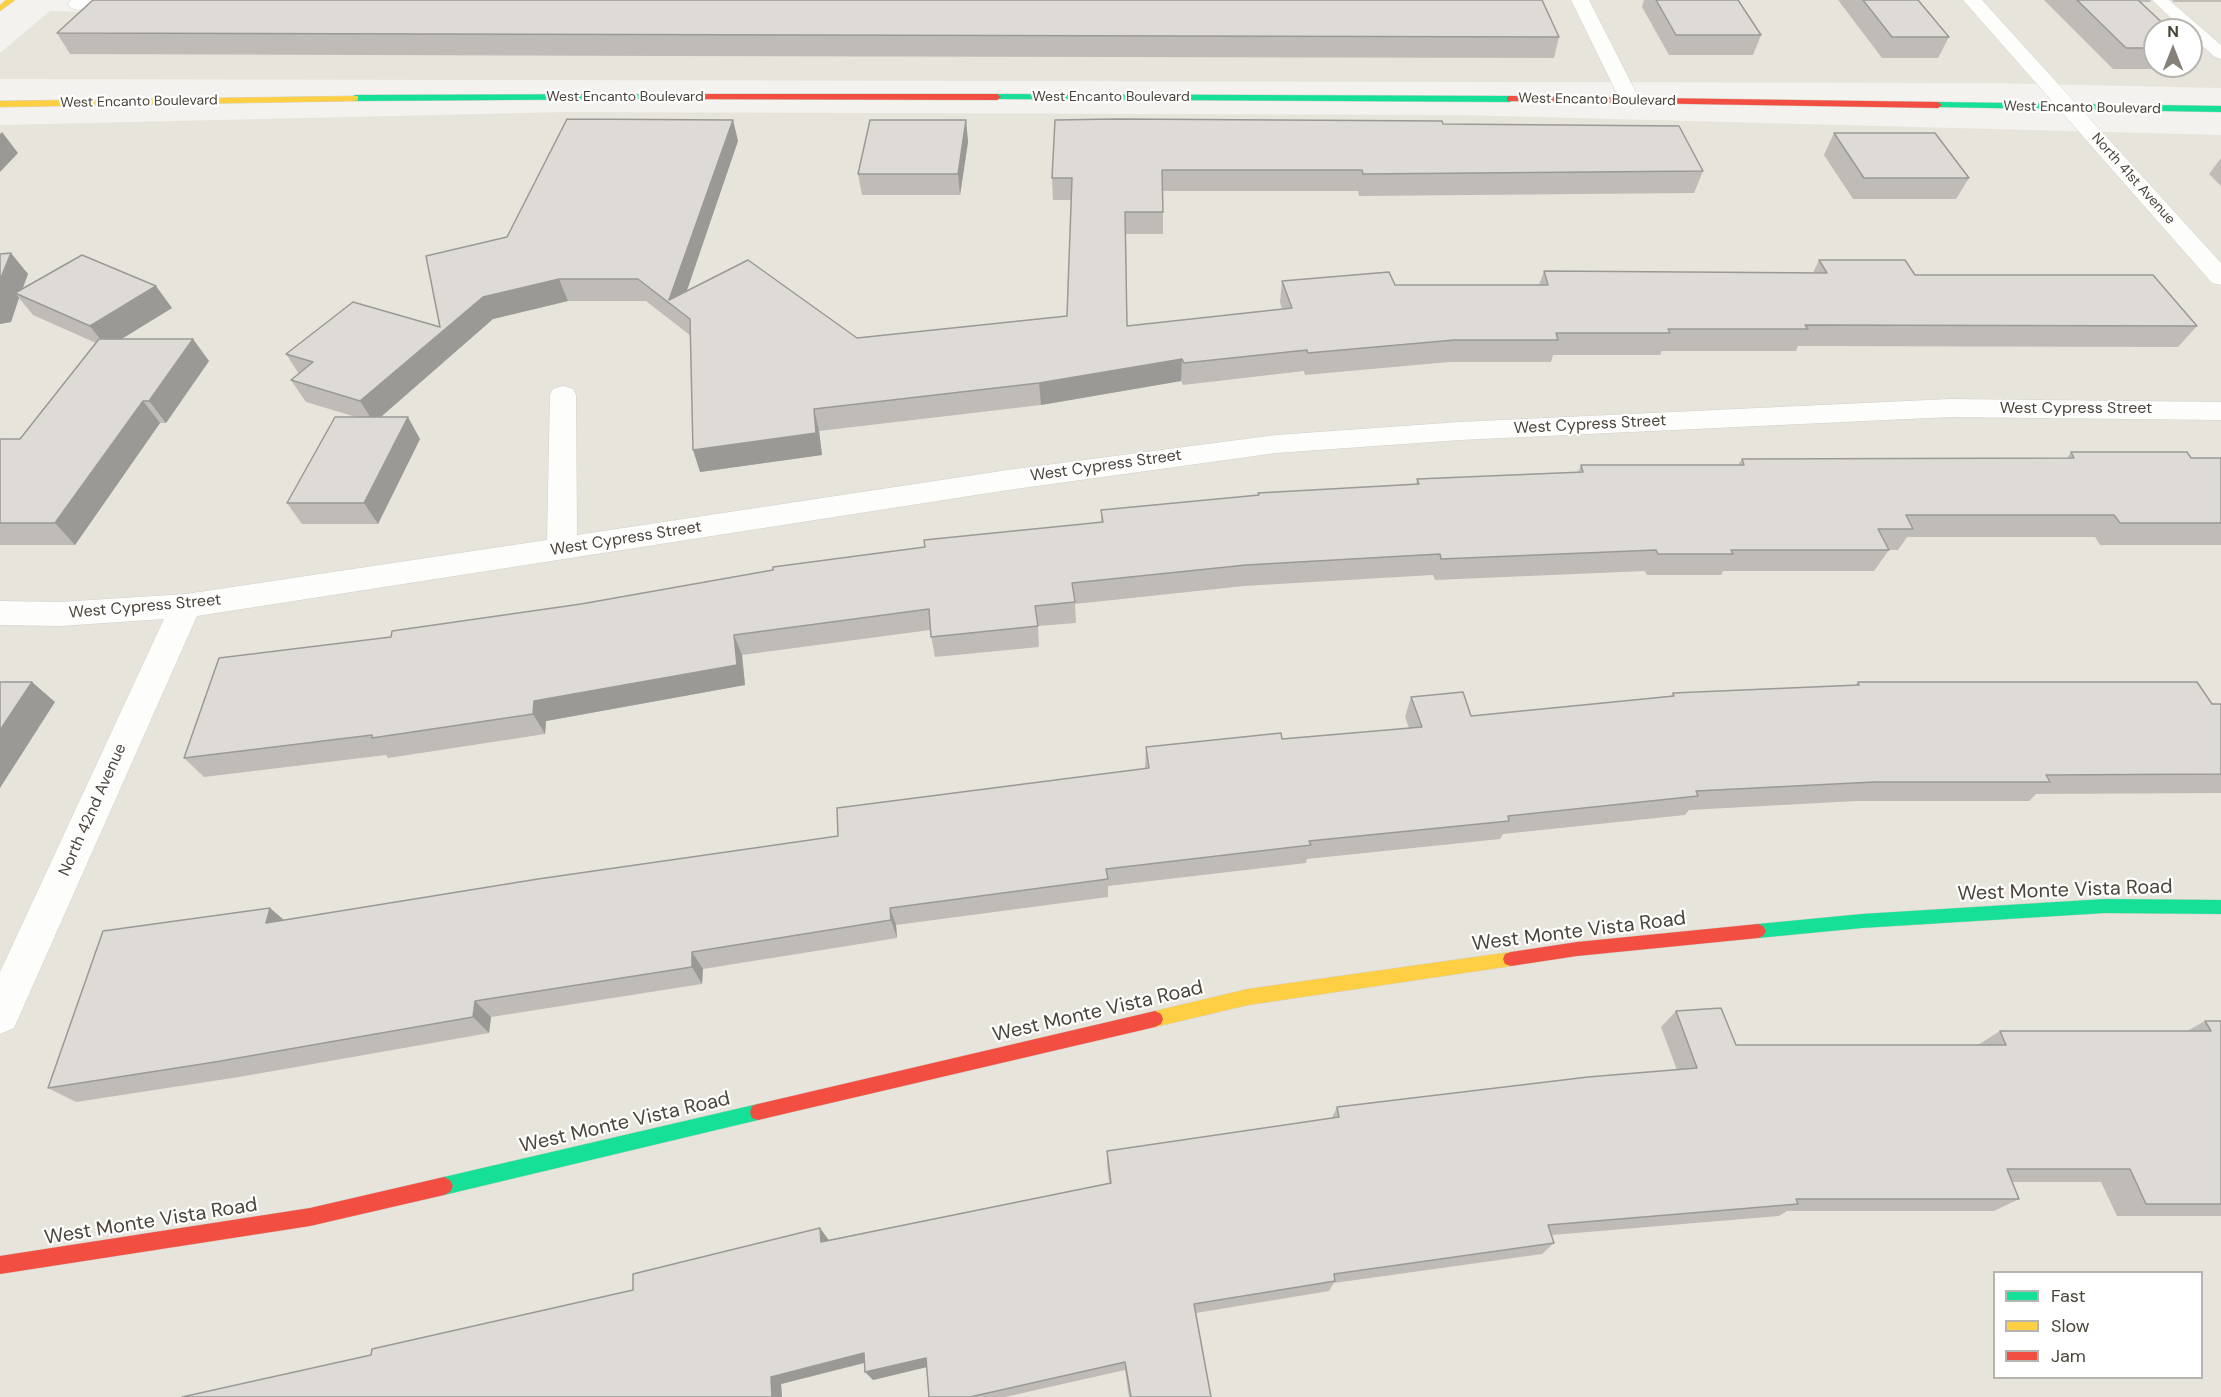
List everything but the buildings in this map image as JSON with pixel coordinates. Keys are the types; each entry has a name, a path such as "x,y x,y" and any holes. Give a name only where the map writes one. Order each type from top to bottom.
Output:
{"street":[{"path":"0,9 11,0"},
{"path":"1580,0 1630,100"},
{"name":"North 41st Avenue","path":"1972,0 2221,278"},
{"name":"West Encanto Boulevard","path":"0,104 452,97 1630,100 2221,109"},
{"path":"562,550 563,395"},
{"name":"West Cypress Street","path":"0,613 60,614 186,606 1008,480 1276,444 1460,430 1950,408 2221,411"},
{"name":"North 42nd Avenue","path":"0,1015 186,606"},
{"name":"West Monte Vista Road","path":"0,1265 310,1217 1248,997 1577,949 1850,922 2105,906 2221,907"}],"lane":[{"path":"2160,0 2221,54"}],"shaded area":[{"path":"103,0 2221,0 2221,88 1989,83 0,79 0,53 50,11 90,12"},
{"path":"566,112 1461,115 2221,135 2221,1397 0,1397 0,125"}],"traffic: fast":[{"path":"355,98 649,97"},
{"path":"997,97 1510,99"},
{"path":"1938,105 2221,109"},
{"path":"1758,931 1862,921 2105,906 2221,907"},
{"path":"444,1186 758,1112"}],"traffic: slow":[{"path":"0,9 11,0"},
{"path":"0,104 355,98"},
{"path":"1155,1019 1248,997 1511,959"}],"traffic: jam":[{"path":"649,97 997,97"},
{"path":"1510,99 1938,105"},
{"path":"1511,959 1577,949 1758,931"},
{"path":"758,1112 1155,1019"},
{"path":"0,1265 310,1217 444,1186"}]}
